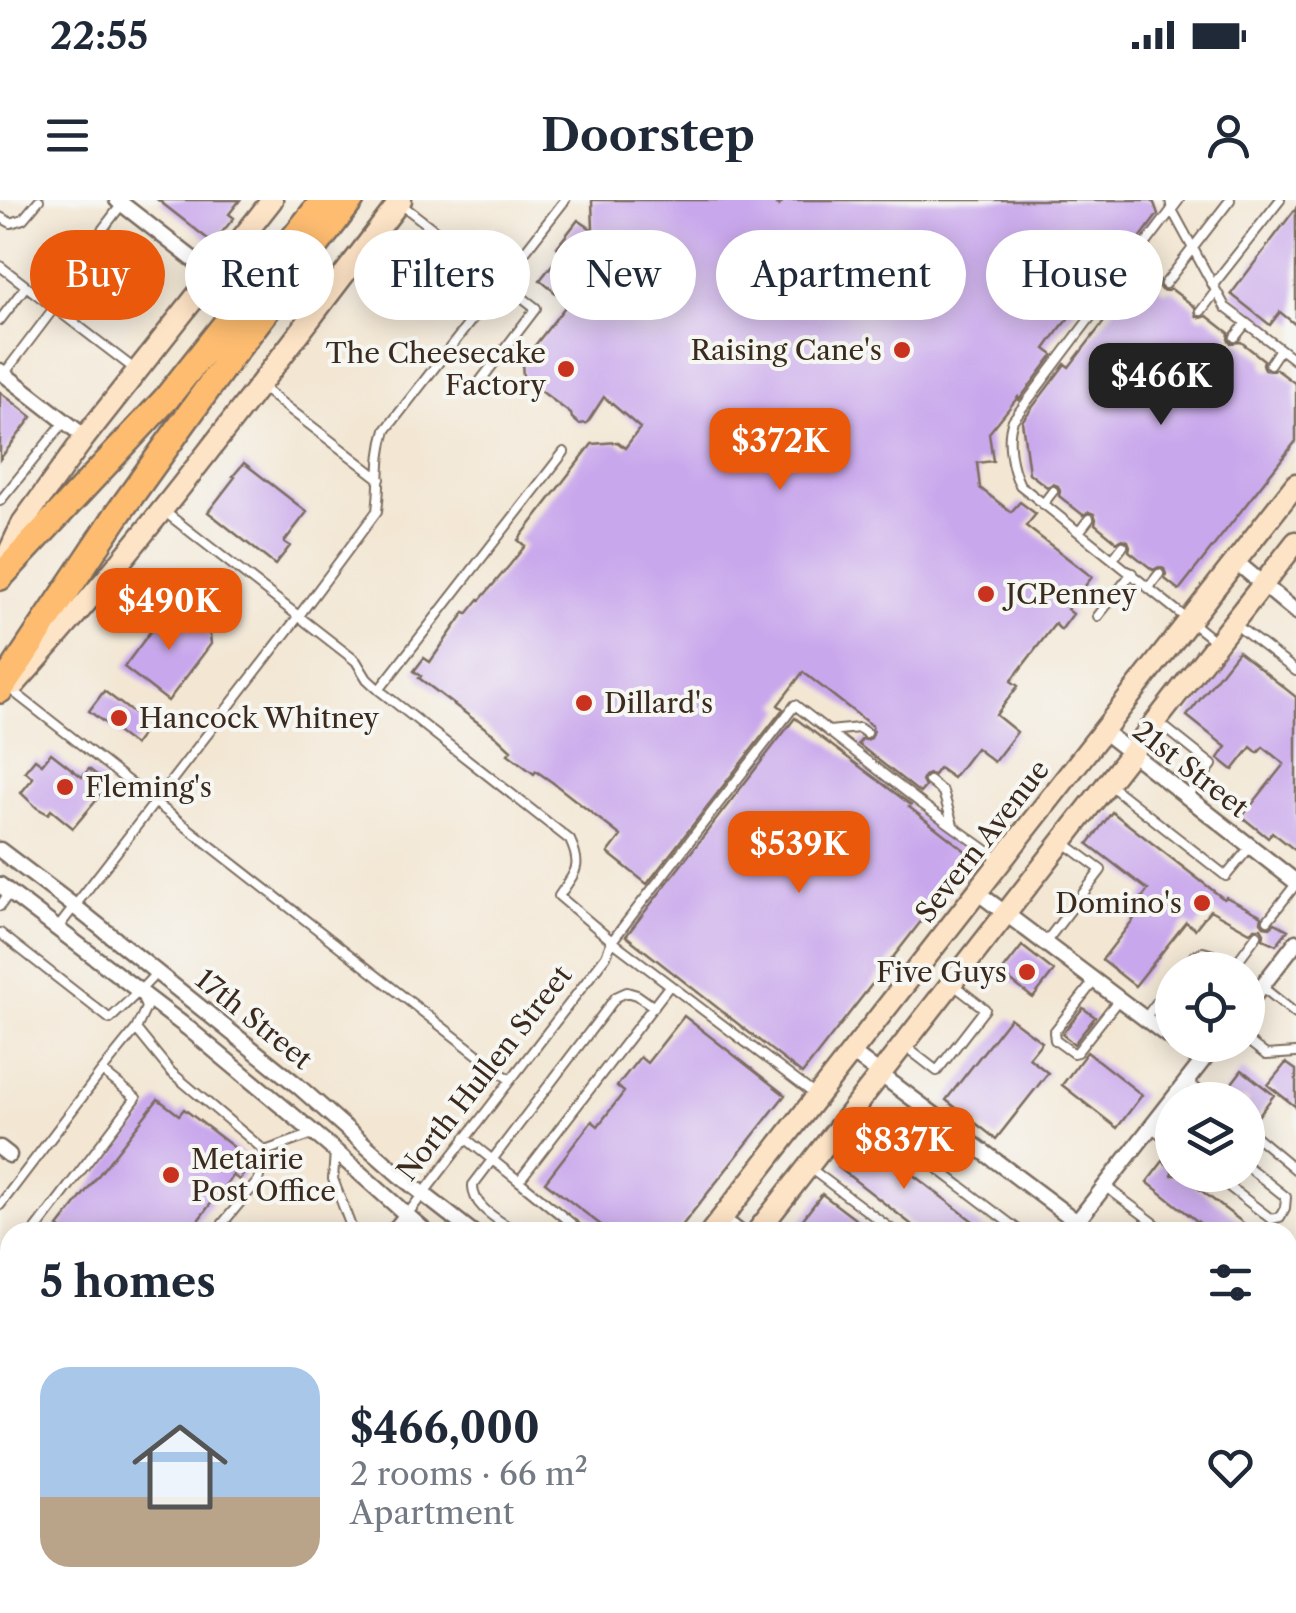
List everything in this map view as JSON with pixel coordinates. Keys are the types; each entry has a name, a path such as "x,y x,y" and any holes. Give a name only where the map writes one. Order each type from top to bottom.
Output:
{"highway":[{"path":"0,574 166,399 324,200"},
{"path":"3,693 117,515 229,358 351,200"}],"street":[{"path":"248,230 272,200"},
{"path":"3,693 54,641 161,509 400,201"},
{"path":"120,202 185,253"},
{"path":"0,574 24,522 185,308"},
{"path":"2,372 85,437"},
{"name":"Severn Avenue","path":"720,1222 1296,484"},
{"path":"765,1222 1263,584 1289,564 1296,542"},
{"path":"1235,562 1296,612"},
{"name":"21st Street","path":"1103,732 1296,883"},
{"name":"17th Street","path":"0,850 297,1085 459,1222"},
{"path":"977,892 1155,1026"},
{"name":"17th Street","path":"3,894 56,929 189,1030 414,1222"},
{"path":"1265,981 1295,944"},
{"path":"852,1052 1066,1222"},
{"path":"1181,1082 1201,1062"},
{"path":"1076,1222 1155,1122"},
{"name":"North Hullen Street","path":"401,1222 406,1216"}],"lane":[{"path":"0,217 14,223 23,219 39,200"},
{"path":"530,245 565,200"},
{"path":"1179,200 1171,205 1009,430 1015,476 1020,485 1217,643"},
{"path":"1166,284 1230,200"},
{"path":"1201,312 1214,288 1280,200"},
{"path":"400,201 437,230"},
{"path":"100,230 120,202"},
{"path":"1171,205 1225,307 1296,361"},
{"path":"0,266 30,289"},
{"path":"0,320 26,286"},
{"path":"2,372 44,320"},
{"path":"70,320 136,371"},
{"path":"56,929 377,511 379,451 386,430 472,320"},
{"path":"478,384 527,320"},
{"path":"1235,337 1246,323"},
{"path":"1270,364 1280,349"},
{"path":"258,385 380,479"},
{"path":"0,501 65,421"},
{"path":"380,690 564,452"},
{"path":"1043,504 1053,491"},
{"path":"161,509 356,661 367,679 380,690 570,840 578,858 574,874 559,896 725,1027 788,1068 817,1096"},
{"path":"1079,532 1089,519"},
{"path":"1114,559 1123,546"},
{"path":"1098,616 1132,574"},
{"path":"1149,587 1159,574"},
{"path":"1233,622 1296,671"},
{"path":"3,693 155,802 510,1080"},
{"name":"North Hullen Street","path":"406,1216 795,705 814,726 829,731"},
{"path":"1156,721 1212,765 1187,797"},
{"path":"829,731 859,728 866,733"},
{"path":"829,731 843,749 903,796 940,814 1001,861"},
{"path":"929,781 942,792 953,825"},
{"path":"1108,783 1226,876 1250,846"},
{"path":"932,824 940,814"},
{"path":"960,847 968,836"},
{"path":"1045,943 1101,870 1062,841"},
{"path":"1268,920 1296,883"},
{"path":"0,934 110,1019 140,993 156,972"},
{"path":"1244,952 1257,935"},
{"path":"636,960 643,950"},
{"path":"519,1181 654,1008 673,973"},
{"path":"1094,980 1054,1032 1053,1038 1063,1047 1073,1054 1077,1052 1119,998"},
{"path":"903,1045 937,1071 985,1009 951,983"},
{"path":"1265,989 1296,1014"},
{"path":"503,1222 478,1203 473,1185 616,997 628,992 637,994 654,1008"},
{"path":"0,1205 136,1030 146,1008 140,993"},
{"path":"695,1004 702,995"},
{"path":"1145,1018 1155,1005"},
{"path":"725,1027 732,1018"},
{"path":"136,1030 171,1072 265,1151"},
{"path":"1265,1054 1296,1053"},
{"path":"42,1222 136,1098 102,1071"},
{"path":"855,1106 1008,1222"},
{"path":"1151,1126 1155,1129"},
{"path":"265,1151 314,1134"},
{"path":"465,1138 570,1222"},
{"path":"1265,1144 1296,1170"},
{"path":"224,1222 258,1181 265,1151"},
{"path":"335,1152 332,1179 349,1222"},
{"path":"808,1167 881,1222"},
{"path":"1236,1192 1271,1219 1280,1217 1286,1197 1265,1180"},
{"path":"1105,1186 1153,1222"}],"building":[{"path":"158,200 240,200 229,214 234,218 224,230 196,230"},
{"path":"592,200 772,200 779,206 784,200 1154,203 1158,214 1146,230 986,230 986,320 1067,320 1045,349 1053,355 989,433 993,461 977,463 980,488 1011,512 1020,502 1036,514 1026,526 1092,577 1067,609 1073,614 1061,630 1055,624 1011,681 1018,686 996,715 1017,732 994,762 976,748 953,778 939,768 934,775 924,776 925,787 920,793 858,744 871,738 872,726 803,672 778,705 783,709 647,884 608,853 621,836 552,782 508,754 511,750 497,737 419,678 414,671 424,658 430,662 465,612 480,600 525,546 518,540 592,444 617,442 625,448 640,428 604,397 587,423 579,424 523,377 522,362 555,320 696,320 696,230 593,230"},
{"path":"1296,208 1296,325 1280,312 1270,325 1231,294"},
{"path":"578,220 593,230 570,230"},
{"path":"550,267 550,288 540,280"},
{"path":"1171,289 1195,307 1196,316 1207,316 1229,333 1231,343 1241,342 1264,360 1265,370 1276,369 1296,384 1296,441 1179,590 1165,579 1164,569 1153,570 1129,551 1128,541 1117,542 1095,524 1094,514 1083,515 1059,496 1058,486 1047,487 1029,473 1022,421 1065,364 1069,367 1105,320 1163,320 1163,290"},
{"path":"0,392 32,417 0,459"},
{"path":"244,463 307,512 284,542 290,546 275,565 208,512"},
{"path":"171,604 210,635 211,644 168,701 124,667"},
{"path":"1238,651 1296,697 1296,851 1272,832 1268,838 1242,817 1284,764 1263,747 1258,753 1251,747 1233,770 1218,758 1226,747 1187,716"},
{"name":"Hancock Whitney","path":"104,691 149,725 134,745 89,711"},
{"path":"795,718 972,856 802,1074 626,936"},
{"name":"Fleming's","path":"51,753 82,777 89,769 106,782 73,828 51,810 48,814 37,808 21,793 33,778 25,771 35,759 42,764"},
{"path":"1112,812 1224,899 1262,916 1264,926 1275,923 1288,930 1276,945 1263,939 1261,928 1250,932 1210,910 1195,929 1186,922 1162,952 1155,952 1155,961 1135,986 1102,960 1146,903 1141,899 1148,890 1088,844"},
{"name":"Five Guys","path":"1022,946 1054,971 1033,998 1001,973"},
{"path":"1083,1008 1095,1017 1074,1044 1062,1034"},
{"path":"684,1016 785,1095 685,1222 597,1222 545,1182 592,1121 598,1126 624,1092 617,1086 640,1057 647,1063"},
{"path":"1010,1018 1042,1042 1029,1058 1048,1073 996,1139 946,1100"},
{"path":"1087,1052 1142,1095 1117,1128 1062,1085"},
{"path":"1286,1063 1296,1070 1296,1107 1268,1085"},
{"path":"1242,1070 1257,1082 1233,1082"},
{"path":"1265,1088 1274,1095 1265,1107"},
{"path":"158,1099 179,1115 184,1109 253,1162 239,1180 233,1175 197,1222 62,1222"},
{"path":"868,1140 974,1222 908,1222 838,1167 859,1141 864,1145"},
{"path":"1155,1172 1155,1188 1147,1182"},
{"path":"1160,1192 1203,1192 1242,1222 1198,1222"},
{"path":"822,1194 859,1222 801,1222"}],"place":[{"name":"Raising Cane's","path":"902,350"},
{"name":"The Cheesecake Factory","path":"566,369"},
{"name":"JCPenney","path":"986,594"},
{"name":"Dillard's","path":"584,703"},
{"name":"Hancock Whitney","path":"119,718"},
{"name":"Fleming's","path":"65,787"},
{"name":"Domino's","path":"1202,903"},
{"name":"Five Guys","path":"1027,972"},
{"name":"Metairie Post Office","path":"171,1175"}]}
